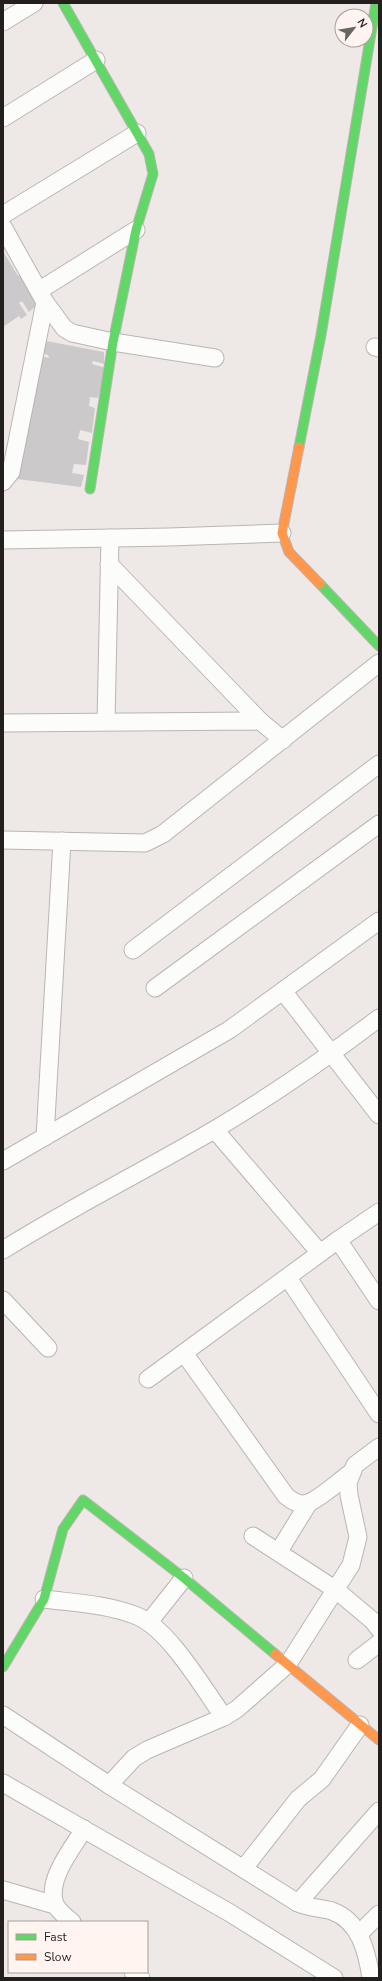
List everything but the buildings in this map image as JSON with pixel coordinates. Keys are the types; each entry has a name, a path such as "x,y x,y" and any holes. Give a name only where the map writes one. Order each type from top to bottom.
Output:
{"street":[{"path":"3,22 34,3"},
{"path":"62,3 150,154 153,174 136,230 113,342 90,489"},
{"path":"376,3 321,335 282,533 290,552 379,646"},
{"path":"3,118 96,60"},
{"path":"3,215 137,133"},
{"path":"3,482 11,472 43,296 136,230"},
{"path":"5,234 64,328 72,333 113,342 215,358"},
{"path":"3,540 282,533"},
{"path":"106,721 110,538"},
{"path":"109,564 260,721 283,740"},
{"path":"3,840 145,843 164,834 379,663"},
{"path":"3,724 106,721 260,721"},
{"path":"133,950 379,764"},
{"path":"155,988 379,824"},
{"path":"46,1137 62,841"},
{"path":"3,1161 229,1030 379,921"},
{"path":"283,991 379,1114"},
{"path":"3,1250 215,1130 332,1054 379,1018"},
{"path":"215,1130 320,1253"},
{"path":"148,1379 288,1278 320,1253 379,1212"},
{"path":"338,1240 379,1301"},
{"path":"288,1278 379,1414"},
{"path":"3,1300 48,1348"},
{"path":"184,1352 286,1496 296,1503 308,1504"},
{"path":"279,1551 308,1504 352,1472 362,1460 379,1448"},
{"path":"109,1785 134,1758 147,1750 224,1717 236,1709 288,1664 336,1590 350,1565 358,1537 349,1495 348,1483 352,1472"},
{"path":"3,1667 44,1599 64,1529 83,1500 184,1578 379,1740"},
{"path":"252,1536 279,1551 336,1590 374,1621 379,1629"},
{"path":"149,1622 184,1578"},
{"path":"44,1599 105,1606 137,1616 149,1622 163,1635 181,1657 224,1717"},
{"path":"357,1660 379,1643"},
{"path":"3,1715 109,1785 298,1903 333,1912 360,1933 369,1960 371,1978"},
{"path":"244,1868 298,1799 322,1779 360,1725"},
{"path":"3,1782 230,1913 334,1978"},
{"path":"298,1903 379,1811"},
{"path":"55,1905 53,1888 55,1878 84,1829"},
{"path":"3,1890 55,1905 71,1921"},
{"path":"360,1933 379,1914"}],"traffic: fast":[{"path":"63,3 149,154 153,174 136,230 113,342 90,489"},
{"path":"299,447 321,335 376,3"},
{"path":"320,584 379,646"},
{"path":"3,1667 44,1599 63,1529 83,1500 184,1578 275,1654"}],"traffic: slow":[{"path":"299,447 282,533 289,552 320,584"},
{"path":"275,1654 379,1740"}]}
